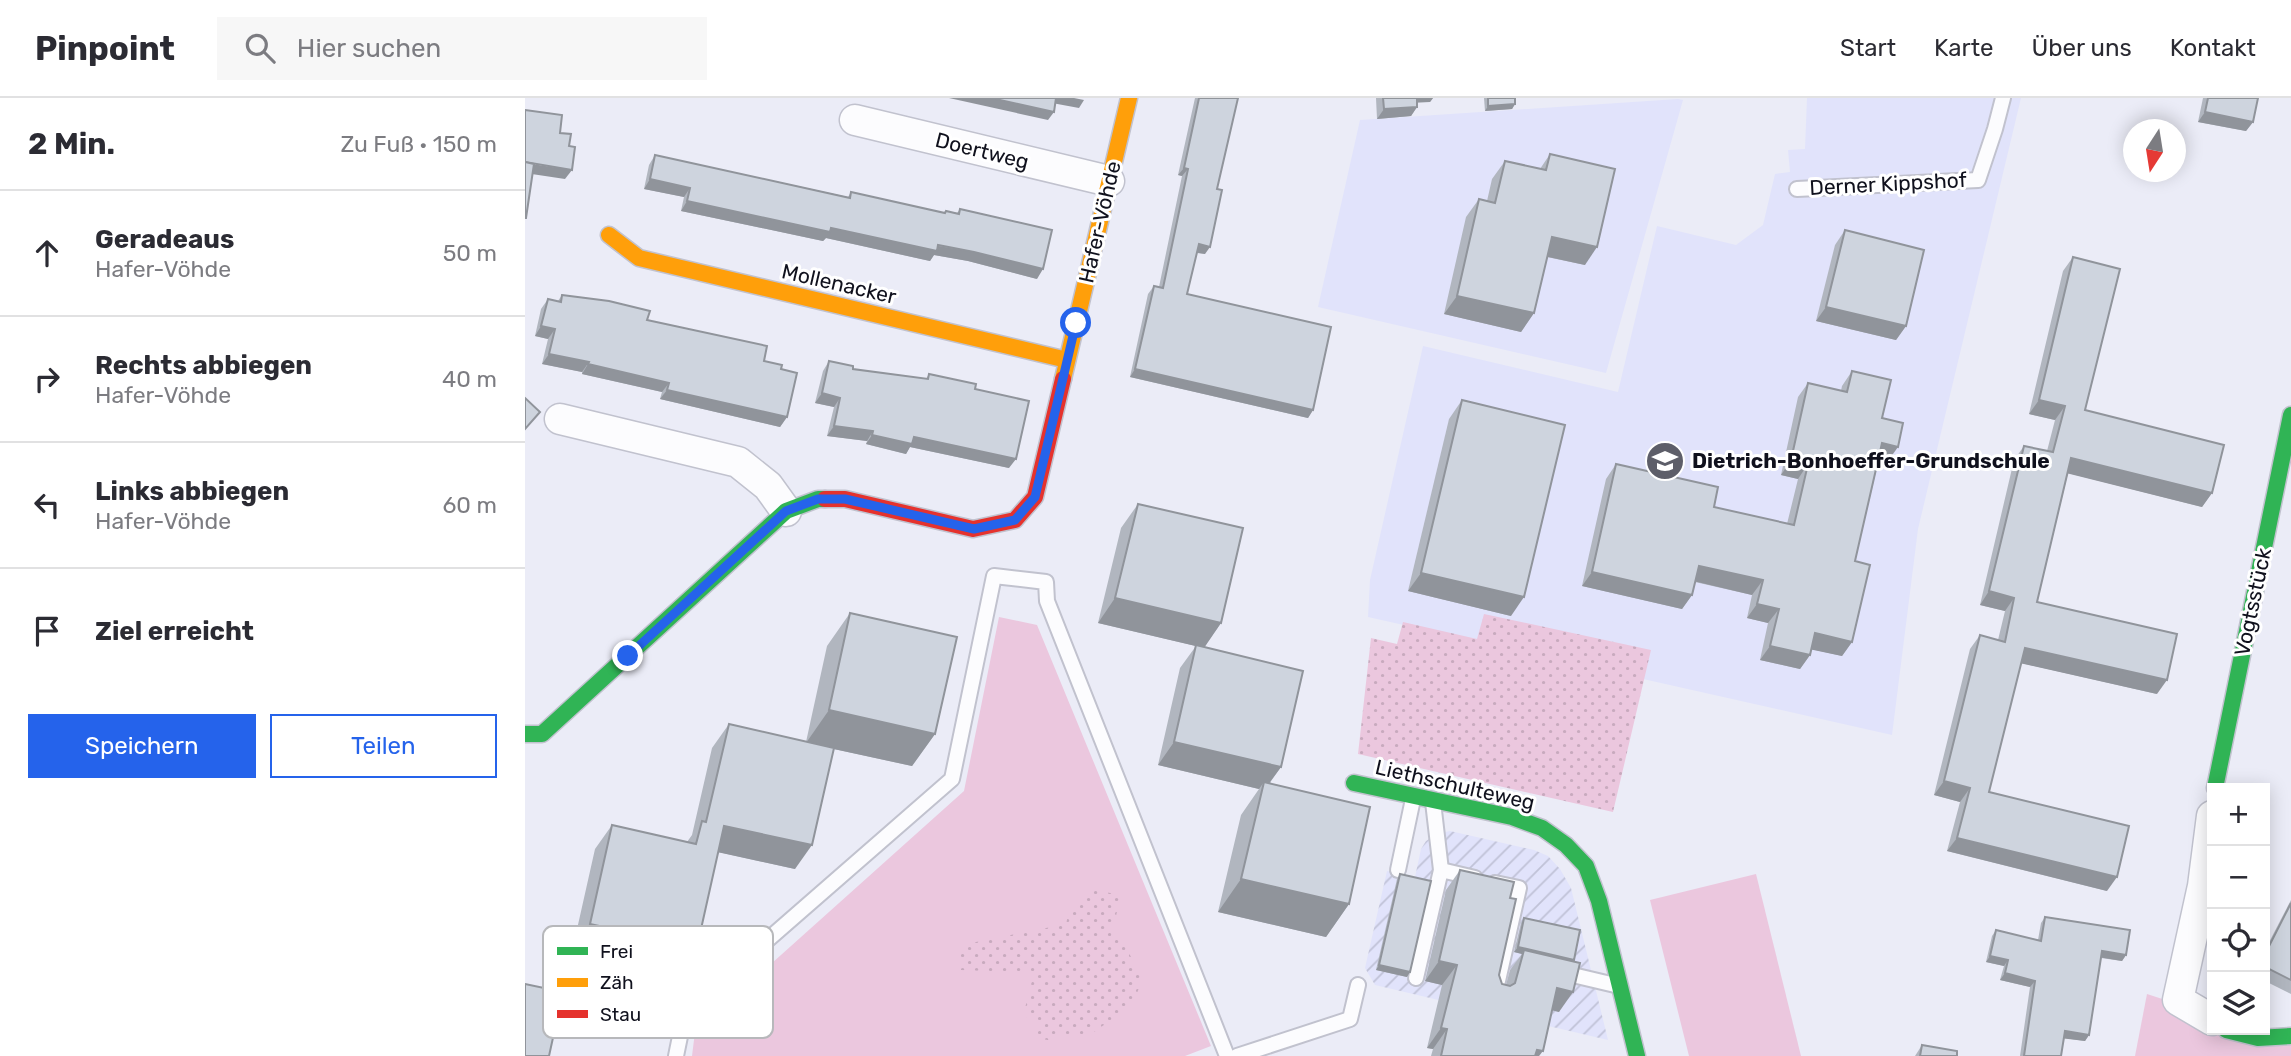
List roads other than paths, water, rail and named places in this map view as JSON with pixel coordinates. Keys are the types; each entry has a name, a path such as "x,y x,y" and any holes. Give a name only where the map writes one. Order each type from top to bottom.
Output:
{"street":[{"name":"Hafer-Vöhde","path":"525,734 543,734 786,511 818,499 845,499 974,529 1015,520 1035,497 1129,98"},
{"name":"Doertweg","path":"855,120 1109,181"},
{"name":"Mollenacker","path":"609,235 639,258 1067,360"},
{"name":"Vogtsstück","path":"2216,783 2291,415"},
{"path":"560,419 739,462 768,486 786,511"},
{"name":"Liethschulteweg","path":"1354,783 1512,817 1542,828 1566,845 1586,866 1599,901 1637,1056"},
{"path":"2207,1017 2178,1000 2203,886 2208,846"},
{"path":"2242,1035 2275,1040 2291,1036"}],"lane":[{"name":"Derner Kippshof","path":"1797,188 1978,180 1996,129 2003,98"},
{"path":"773,935 952,779 994,576 1046,583 1047,601 1227,1056"},
{"path":"1398,870 1413,797"},
{"path":"1416,978 1441,870 1433,802"},
{"path":"1441,870 1519,888 1510,960 1495,997"},
{"path":"1544,968 1620,986"},
{"path":"1237,1056 1350,1019 1358,985"},
{"path":"676,1056 680,1038"}],"place":[{"name":"Dietrich-Bonhoeffer-Grundschule","path":"1665,461"}]}
